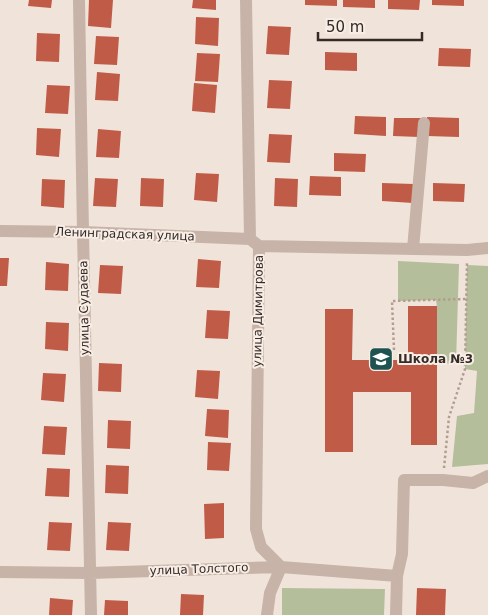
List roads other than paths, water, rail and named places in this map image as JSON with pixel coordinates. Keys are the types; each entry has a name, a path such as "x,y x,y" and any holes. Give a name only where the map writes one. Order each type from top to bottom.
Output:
{"street":[{"name":"улица Судаева","path":"79,0 91,615"},
{"name":"улица Димитрова","path":"246,0 255,242 256,529 261,547 281,567"},
{"path":"412,249 424,123"},
{"name":"Ленинградская улица","path":"0,231 83,232 412,249 467,250 488,248"},
{"path":"396,615 397,576 402,554 404,480 443,480 473,483 488,476"},
{"path":"267,615 270,593 281,567"},
{"name":"улица Толстого","path":"0,572 90,572 281,567 397,576"}],"place":[{"name":"Школа №3","path":"381,359"}]}
